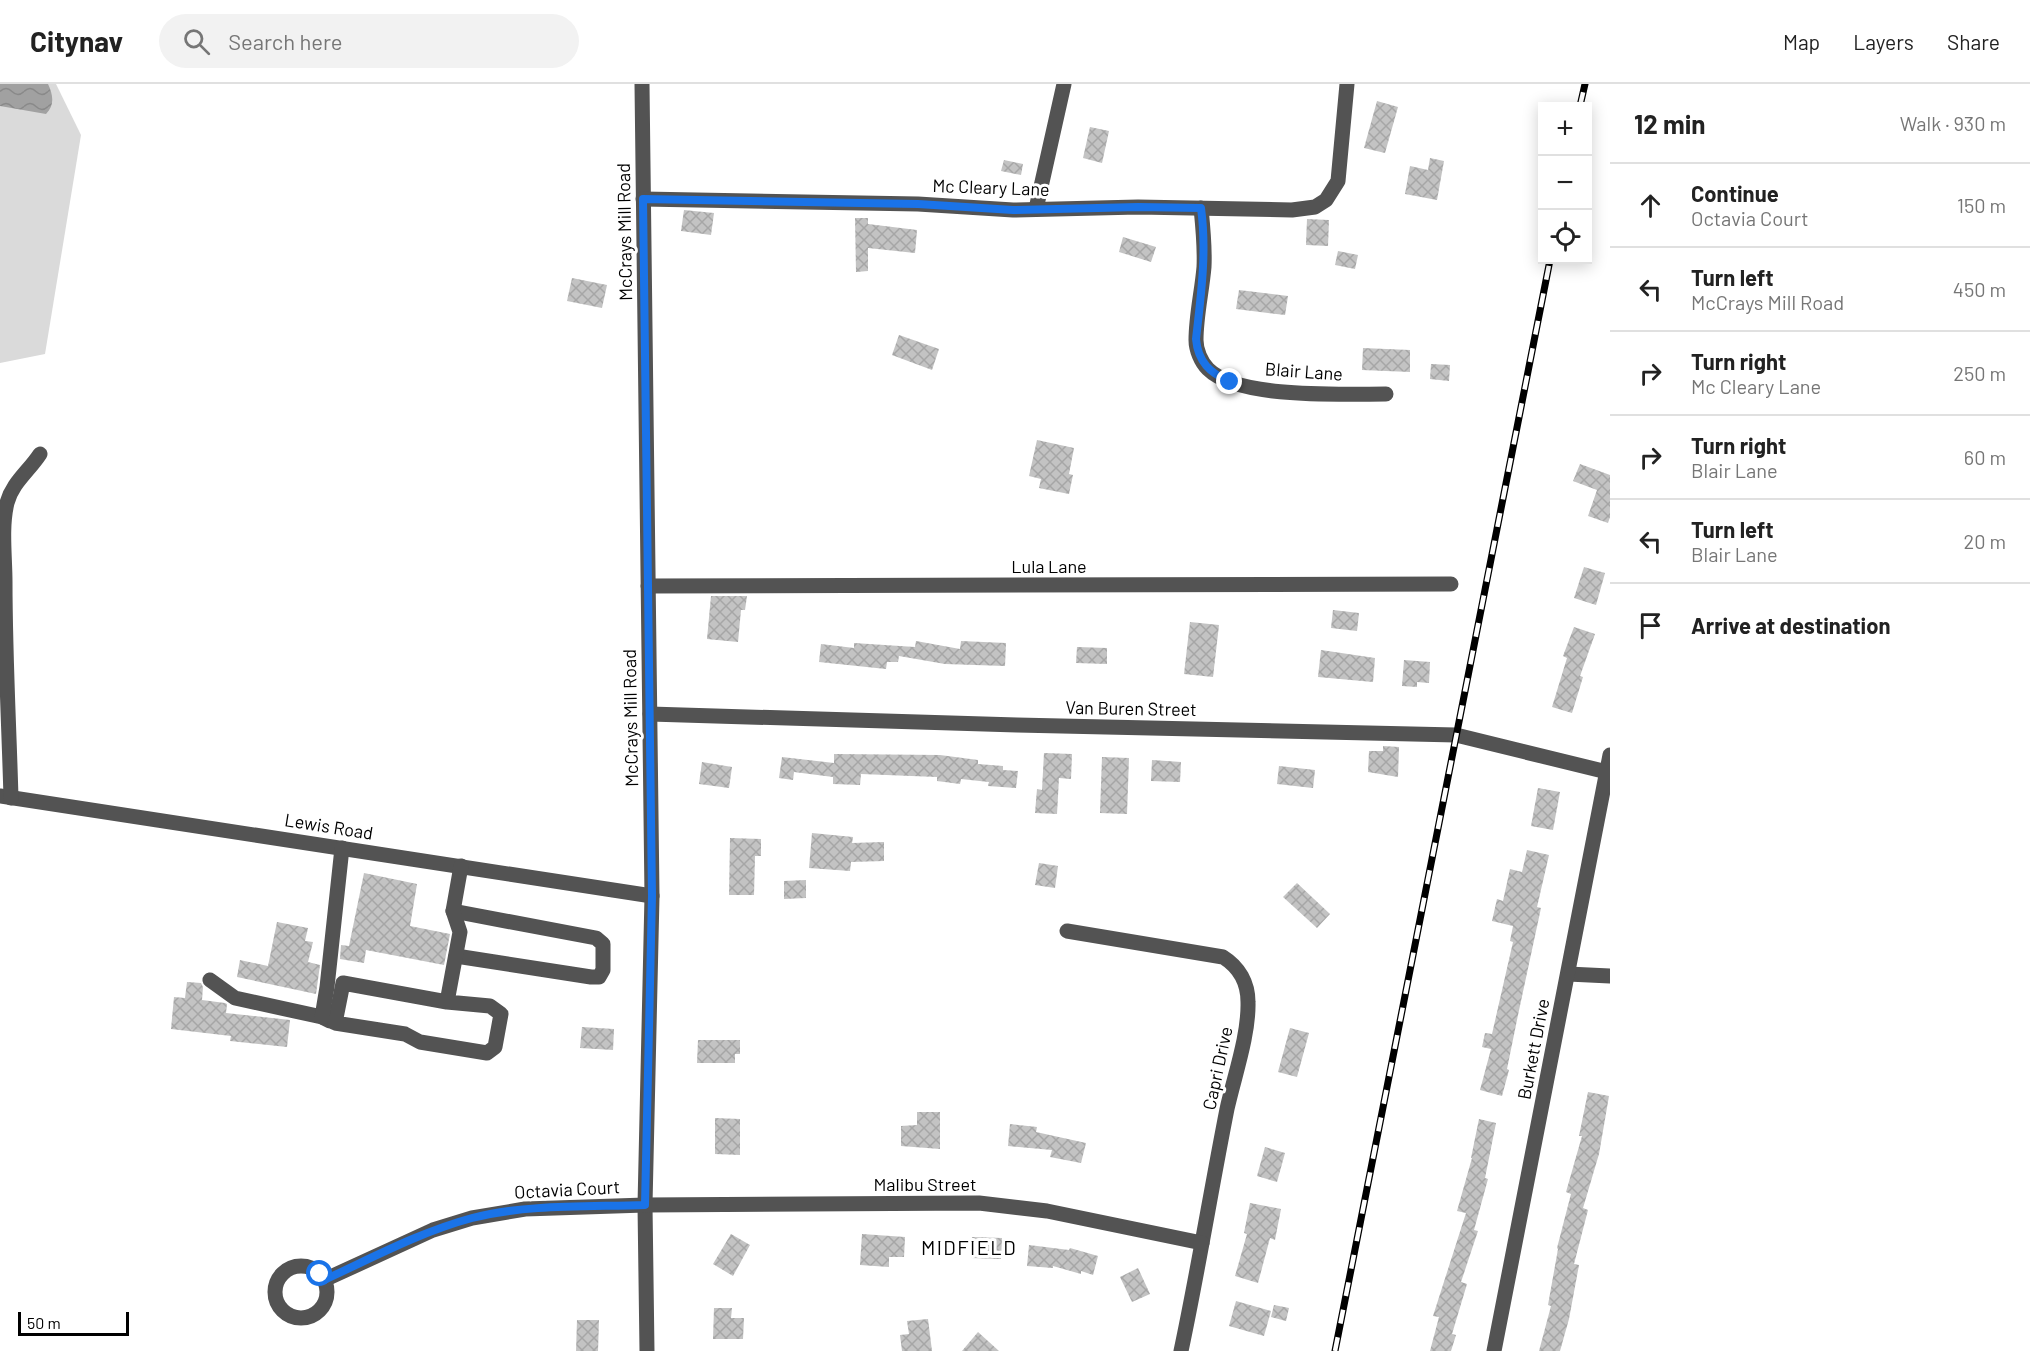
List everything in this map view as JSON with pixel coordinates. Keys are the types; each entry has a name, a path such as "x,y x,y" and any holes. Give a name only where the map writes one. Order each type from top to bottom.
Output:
{"street":[{"name":"McCrays Mill Road","path":"642,84 652,896 645,1205 647,1351"},
{"path":"1036,209 1064,84"},
{"name":"Mc Cleary Lane","path":"643,199 907,204 1013,210 1138,207 1292,210 1315,207 1326,200 1338,181 1347,84"},
{"name":"Blair Lane","path":"1201,208 1204,231 1204,267 1196,339 1200,357 1207,369 1230,382 1287,392 1386,394"},
{"path":"5,797 6,512 12,491 40,454"},
{"name":"Lula Lane","path":"648,586 1451,584"},
{"name":"Van Buren Street","path":"650,714 1456,735 1607,772"},
{"name":"Burkett Drive","path":"1494,1351 1610,755"},
{"name":"Lewis Road","path":"5,797 652,896"},
{"path":"328,1020 329,971 342,848"},
{"path":"447,1002 460,932 453,911 461,866"},
{"path":"453,911 596,938 603,944 603,970 599,976 591,977 456,956"},
{"name":"Capri Drive","path":"1067,931 1223,957 1233,964 1246,986 1247,1020 1181,1351"},
{"path":"1568,974 1610,976"},
{"path":"210,980 235,998 328,1020 405,1034 420,1042 487,1053 495,1047 501,1014 490,1006 447,1002 343,983 328,1020"},
{"name":"Malibu Street","path":"645,1205 979,1203 1047,1211 1202,1243"},
{"name":"Octavia Court","path":"324,1280 433,1230 472,1218 525,1209 645,1205"}],"shaded area":[{"path":"0,84 56,84 81,135 45,354 0,363"}],"water":[{"path":"0,84 48,84 52,96 51,107 46,114 0,106"}],"building":[{"path":"1377,101 1398,107 1385,153 1364,148"},
{"path":"1090,127 1109,131 1102,163 1083,158"},
{"path":"1430,158 1444,161 1437,200 1405,194 1410,166 1428,170"},
{"path":"1004,160 1023,164 1021,175 1001,171"},
{"path":"684,210 714,213 711,235 681,231"},
{"path":"855,218 868,218 868,224 917,230 915,253 868,248 868,271 856,272"},
{"path":"1307,219 1329,220 1328,246 1306,245"},
{"path":"1123,237 1156,247 1151,262 1119,252"},
{"path":"1338,251 1358,255 1355,269 1335,265"},
{"path":"572,278 607,285 602,308 567,301"},
{"path":"1239,290 1288,296 1285,315 1236,309"},
{"path":"899,335 939,349 932,370 892,355"},
{"path":"1363,348 1410,350 1410,372 1362,370"},
{"path":"1431,364 1450,365 1449,381 1430,379"},
{"path":"1037,440 1074,448 1069,474 1073,475 1069,494 1039,488 1041,479 1029,476"},
{"path":"1580,464 1610,475 1608,523 1588,516 1597,490 1573,481"},
{"path":"1584,567 1605,573 1596,605 1574,598"},
{"path":"711,596 747,596 745,610 741,610 738,642 707,639"},
{"path":"1333,610 1359,613 1357,631 1331,628"},
{"path":"1190,622 1219,625 1213,677 1184,674"},
{"path":"1574,627 1595,634 1580,676 1583,677 1572,713 1552,707 1567,658 1563,656"},
{"path":"916,641 960,649 961,641 1006,643 1005,666 945,664 899,656 898,662 887,662 886,669 819,662 821,644 854,648 854,643 915,647"},
{"path":"1077,647 1107,648 1107,664 1076,663"},
{"path":"1321,650 1375,658 1373,682 1318,677"},
{"path":"1404,660 1430,662 1429,683 1417,682 1417,687 1402,686"},
{"path":"1383,746 1399,747 1398,777 1368,772 1369,751 1383,751"},
{"path":"1044,753 1072,754 1071,779 1059,778 1057,814 1035,813 1037,789 1042,790"},
{"path":"834,754 940,755 978,760 978,764 1003,766 1003,770 1018,771 1016,788 988,786 989,782 961,779 960,784 937,781 937,777 861,774 860,785 833,784 833,777 794,772 793,780 779,778 782,757 834,763"},
{"path":"1102,757 1129,758 1127,814 1100,813"},
{"path":"1152,760 1181,762 1180,782 1151,781"},
{"path":"702,762 732,767 729,788 699,784"},
{"path":"1279,766 1315,770 1313,788 1277,784"},
{"path":"1538,788 1560,792 1553,830 1531,826"},
{"path":"812,833 853,837 852,843 884,842 884,861 851,862 850,871 809,868"},
{"path":"730,838 761,839 761,856 755,856 754,895 729,895"},
{"path":"1527,850 1549,855 1537,907 1541,908 1502,1096 1480,1090 1491,1049 1482,1047 1485,1033 1492,1034 1513,942 1510,941 1513,926 1492,921 1497,899 1503,901 1510,869 1522,872"},
{"path":"1039,863 1058,866 1055,888 1035,885"},
{"path":"364,873 417,884 410,926 450,934 444,965 366,950 364,963 340,959 341,945 349,946"},
{"path":"806,880 806,898 784,899 784,881"},
{"path":"1297,883 1330,914 1317,928 1283,897"},
{"path":"277,922 308,928 305,941 313,942 308,962 320,965 316,994 237,977 240,960 268,966"},
{"path":"187,982 201,983 202,1000 227,1004 226,1013 290,1020 287,1047 230,1041 231,1036 171,1029 174,997 185,998"},
{"path":"582,1027 614,1029 613,1050 580,1048"},
{"path":"1290,1028 1309,1033 1297,1077 1278,1072"},
{"path":"698,1040 740,1040 740,1054 735,1054 735,1063 697,1063"},
{"path":"1588,1092 1609,1096 1599,1154 1583,1208 1588,1210 1574,1264 1579,1265 1569,1319 1560,1351 1539,1351 1551,1306 1548,1305 1557,1248 1571,1194 1566,1192 1582,1136 1579,1136"},
{"path":"917,1112 940,1112 940,1149 901,1146 901,1126 917,1125"},
{"path":"715,1118 740,1119 740,1155 715,1154"},
{"path":"1479,1119 1496,1123 1485,1178 1488,1179 1474,1230 1478,1231 1461,1282 1467,1284 1452,1334 1456,1335 1451,1351 1430,1351 1439,1317 1433,1316 1466,1213 1457,1211 1472,1158"},
{"path":"1010,1124 1037,1127 1036,1132 1086,1143 1081,1163 1050,1157 1052,1150 1008,1146"},
{"path":"1265,1147 1285,1153 1277,1182 1257,1176"},
{"path":"1250,1203 1281,1209 1275,1240 1270,1238 1258,1283 1235,1276 1247,1234 1244,1233"},
{"path":"731,1234 750,1245 733,1276 713,1264"},
{"path":"862,1234 905,1237 904,1257 889,1257 889,1267 860,1265"},
{"path":"972,1237 1002,1238 1001,1259 971,1258"},
{"path":"1029,1245 1069,1250 1070,1248 1098,1256 1093,1275 1053,1266 1053,1268 1027,1266"},
{"path":"1138,1268 1150,1294 1132,1302 1120,1277"},
{"path":"1236,1301 1271,1311 1264,1336 1229,1326"},
{"path":"1274,1305 1289,1308 1286,1321 1271,1317"},
{"path":"714,1308 732,1308 731,1318 744,1318 743,1339 713,1339"},
{"path":"928,1319 932,1351 902,1351 900,1335 909,1334 907,1321"},
{"path":"577,1320 599,1320 598,1351 576,1351"},
{"path":"978,1332 999,1351 962,1351"}],"railway":[{"path":"1581,102 1585,84"},
{"path":"1335,1351 1549,264"}],"district":[{"name":"MIDFIELD","path":"969,1247"}],"route":[{"path":"320,1274 324,1280 433,1230 472,1218 525,1209 645,1205 652,896 643,199 918,204 1013,210 1201,208 1204,231 1204,267 1197,347 1207,369 1230,382"}]}
